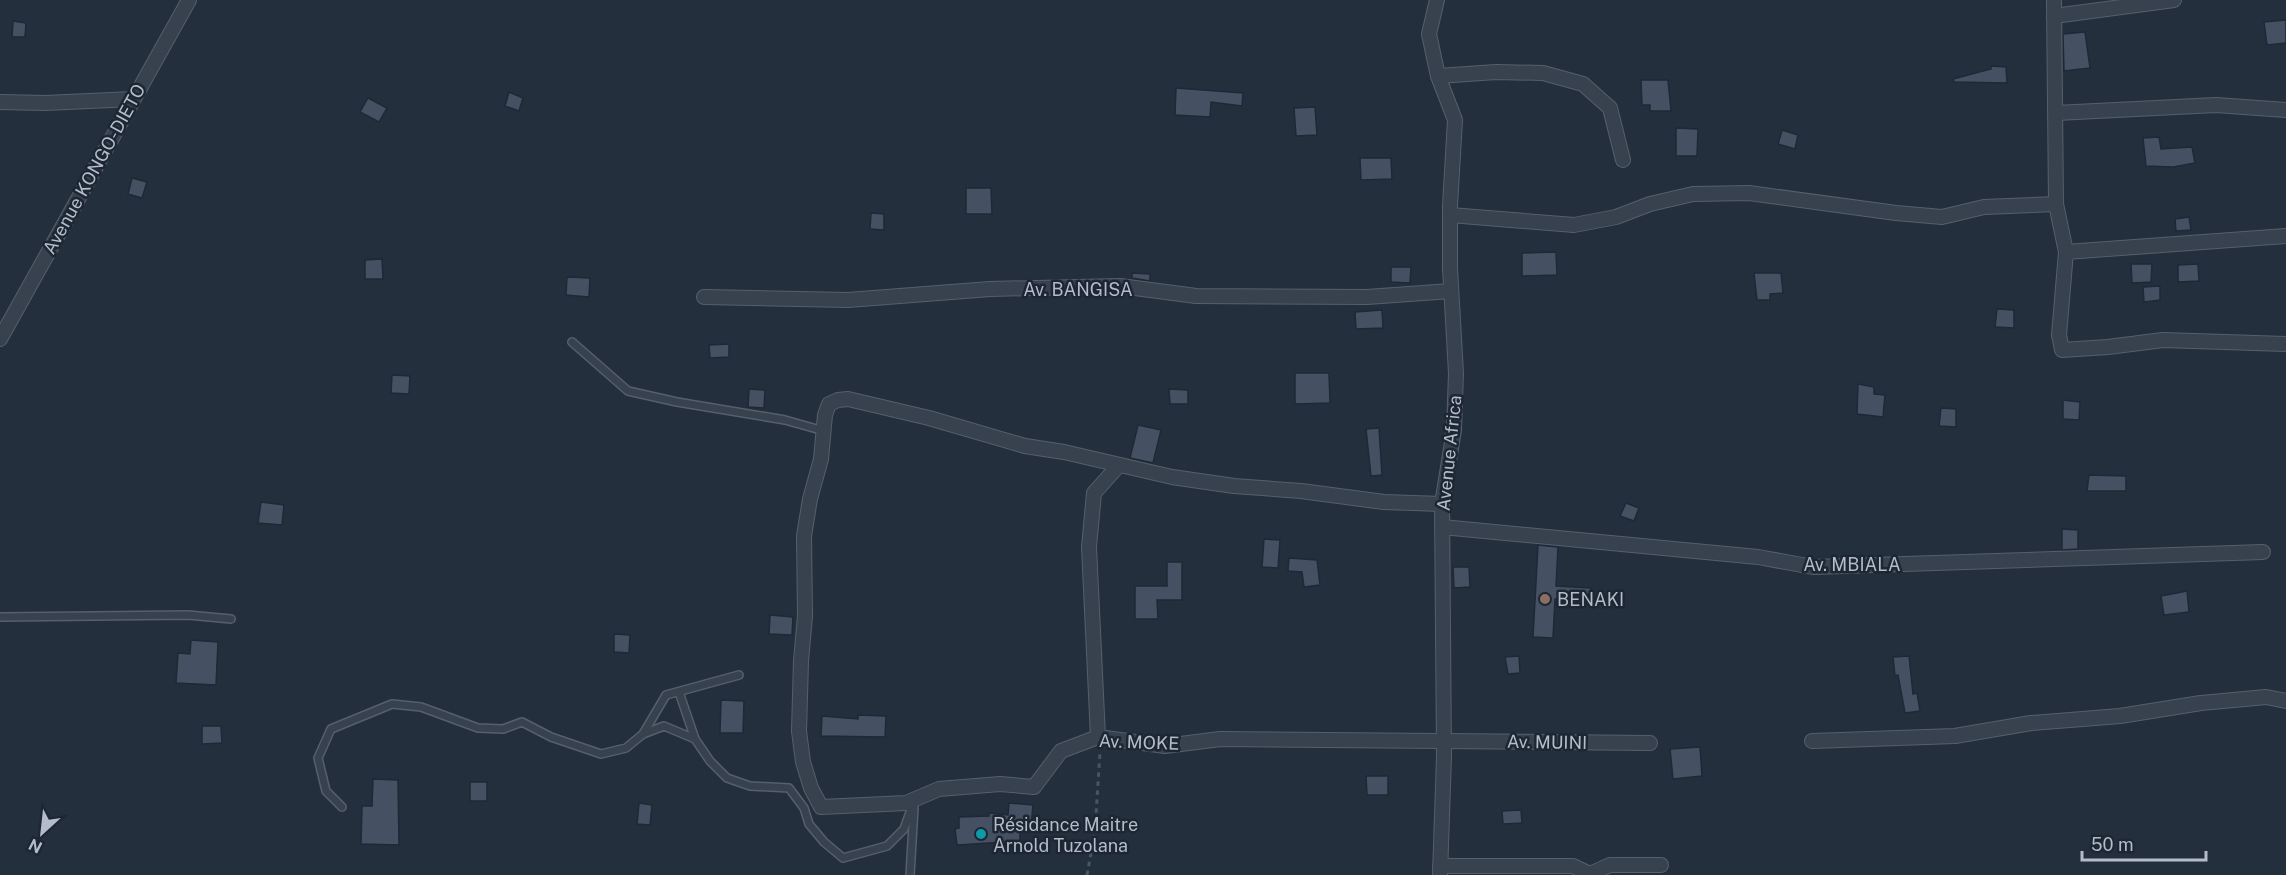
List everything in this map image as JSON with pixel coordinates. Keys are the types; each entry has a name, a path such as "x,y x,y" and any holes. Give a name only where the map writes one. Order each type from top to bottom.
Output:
{"street":[{"name":"Avenue KONGO-DIETO","path":"0,339 189,0"},
{"name":"Avenue Africa","path":"1437,0 1429,34 1438,76 1455,120 1450,215 1451,291 1456,373 1454,430 1442,504 1444,740 1440,870"},
{"path":"2054,0 2056,204 2066,252 2059,335 2062,350 2163,340 2286,344"},
{"path":"2054,16 2174,0"},
{"path":"1438,76 1496,72 1543,74 1583,84 1610,108 1623,160"},
{"path":"0,102 45,103 134,99"},
{"path":"2056,113 2216,105 2286,110"},
{"path":"1450,215 1574,225 1616,217 1650,204 1693,194 1749,193 1942,217 1984,207 2056,204"},
{"path":"2066,252 2286,236"},
{"name":"Av. BANGISA","path":"704,297 848,300 990,289 1120,286 1196,296 1367,297 1451,291"},
{"path":"824,431 825,415 829,404 848,399 928,418 1025,446 1064,452 1172,477 1384,502 1442,504"},
{"name":"Av. MOKE","path":"824,431 821,459 810,499 804,536 805,616 799,731 803,762 811,788 821,807 906,803 939,789 1000,783 1034,787 1060,751 1099,739 1165,746 1220,739 1444,740"},
{"path":"1099,739 1089,547 1094,493 1119,465"},
{"name":"Av. MBIALA","path":"1442,527 1758,557 1813,567 2263,552"},
{"path":"1812,741 1955,736 2031,723 2120,716 2201,703 2266,696 2286,701"},
{"name":"Av. MUINI","path":"1444,740 1650,743"},
{"path":"1440,870 1574,866 1590,874 1610,865 1661,865"}],"lane":[{"path":"572,342 628,391 677,402 785,420 824,431"},
{"path":"0,617 188,615 231,619"},
{"path":"643,734 666,695 739,675"},
{"path":"679,692 694,739 710,761 727,778 750,786 789,788 804,808 809,824 824,842 843,858 887,846 904,829 915,799"},
{"path":"342,807 326,791 318,758 331,729 392,704 422,707 478,728 503,729 522,722 551,737 601,754 626,748 643,734 664,726 694,739"},
{"path":"910,875 915,799"}],"path":[{"path":"1087,875 1095,831 1099,739"}],"building":[{"path":"2286,20 2286,43 2267,45 2264,22"},
{"path":"13,21 26,23 25,37 12,37"},
{"path":"2085,32 2090,68 2064,71 2063,34"},
{"path":"1991,66 2006,67 2007,83 1954,82 1953,79 1991,69"},
{"path":"1641,80 1668,80 1671,111 1650,111 1650,105 1642,105"},
{"path":"1176,88 1243,93 1242,106 1211,102 1210,117 1175,115"},
{"path":"509,92 523,98 519,111 505,106"},
{"path":"368,98 387,108 379,122 360,112"},
{"path":"1315,107 1317,135 1296,136 1294,108"},
{"path":"1676,128 1698,129 1697,156 1676,156"},
{"path":"1782,130 1798,135 1795,149 1778,144"},
{"path":"2159,137 2161,149 2192,147 2195,163 2173,167 2146,166 2143,138"},
{"path":"1360,158 1391,158 1392,179 1361,180"},
{"path":"132,178 147,182 142,198 128,194"},
{"path":"966,188 991,188 992,214 966,214"},
{"path":"871,213 884,214 884,230 870,229"},
{"path":"2189,217 2191,230 2176,231 2175,219"},
{"path":"1556,252 1557,275 1522,276 1522,253"},
{"path":"382,259 383,279 365,279 365,260"},
{"path":"2131,264 2152,264 2151,282 2132,283"},
{"path":"2198,264 2199,281 2178,282 2178,265"},
{"path":"1391,267 1411,267 1410,283 1391,282"},
{"path":"1132,273 1150,274 1150,281 1132,278"},
{"path":"1754,273 1781,273 1783,293 1770,294 1770,300 1757,300"},
{"path":"567,277 590,278 589,297 566,295"},
{"path":"2160,286 2160,300 2144,302 2143,287"},
{"path":"1997,309 2014,310 2014,328 1995,327"},
{"path":"1382,310 1383,328 1356,329 1355,312"},
{"path":"729,344 729,357 710,358 709,345"},
{"path":"1295,373 1329,373 1330,403 1295,404"},
{"path":"392,375 410,376 409,394 391,393"},
{"path":"1858,384 1874,387 1874,394 1885,395 1883,417 1857,414"},
{"path":"749,389 765,390 764,408 748,407"},
{"path":"1169,389 1188,390 1188,404 1170,404"},
{"path":"2063,400 2080,402 2079,420 2063,419"},
{"path":"1941,408 1956,409 1956,427 1939,426"},
{"path":"1138,425 1161,430 1153,463 1130,458"},
{"path":"1379,428 1382,475 1371,476 1366,429"},
{"path":"2089,475 2126,476 2126,491 2087,491"},
{"path":"261,502 284,505 282,525 258,523"},
{"path":"1626,503 1639,508 1634,521 1620,516"},
{"path":"2062,529 2078,530 2078,549 2062,550"},
{"path":"1264,539 1280,540 1278,568 1262,567"},
{"name":"BENAKI","path":"1538,545 1558,547 1556,586 1591,588 1591,600 1555,599 1553,638 1533,637"},
{"path":"1289,558 1317,560 1320,585 1304,587 1302,572 1288,571"},
{"path":"1167,562 1182,562 1182,600 1157,600 1158,619 1135,619 1135,586 1167,586"},
{"path":"1453,567 1469,567 1470,587 1454,588"},
{"path":"2187,591 2189,612 2164,615 2161,596"},
{"path":"770,615 793,617 792,635 769,634"},
{"path":"614,634 630,635 629,653 614,652"},
{"path":"191,640 218,642 216,685 176,683 178,653 190,654"},
{"path":"1519,656 1520,673 1508,674 1505,657"},
{"path":"1909,656 1913,694 1917,693 1920,711 1905,713 1898,675 1895,676 1893,657"},
{"path":"721,700 744,701 743,733 720,733"},
{"path":"858,715 886,716 885,737 821,736 822,716 858,719"},
{"path":"202,726 221,726 222,743 202,744"},
{"path":"1700,747 1702,776 1673,779 1670,749"},
{"path":"1366,776 1388,776 1388,795 1367,795"},
{"path":"373,779 398,780 399,845 361,844 362,806 372,806"},
{"path":"470,782 487,782 487,801 470,801"},
{"path":"639,803 652,805 650,825 637,824"},
{"name":"Résidance Maitre Arnold Tuzolana","path":"1009,803 1033,805 1031,827 1020,826 1020,841 957,845 955,829 959,828 959,817 989,816 989,813 1008,815"},
{"path":"1521,810 1522,823 1503,824 1502,811"}],"place":[{"name":"BENAKI","path":"1545,599"},
{"name":"Résidance Maitre Arnold Tuzolana","path":"981,834"}]}
